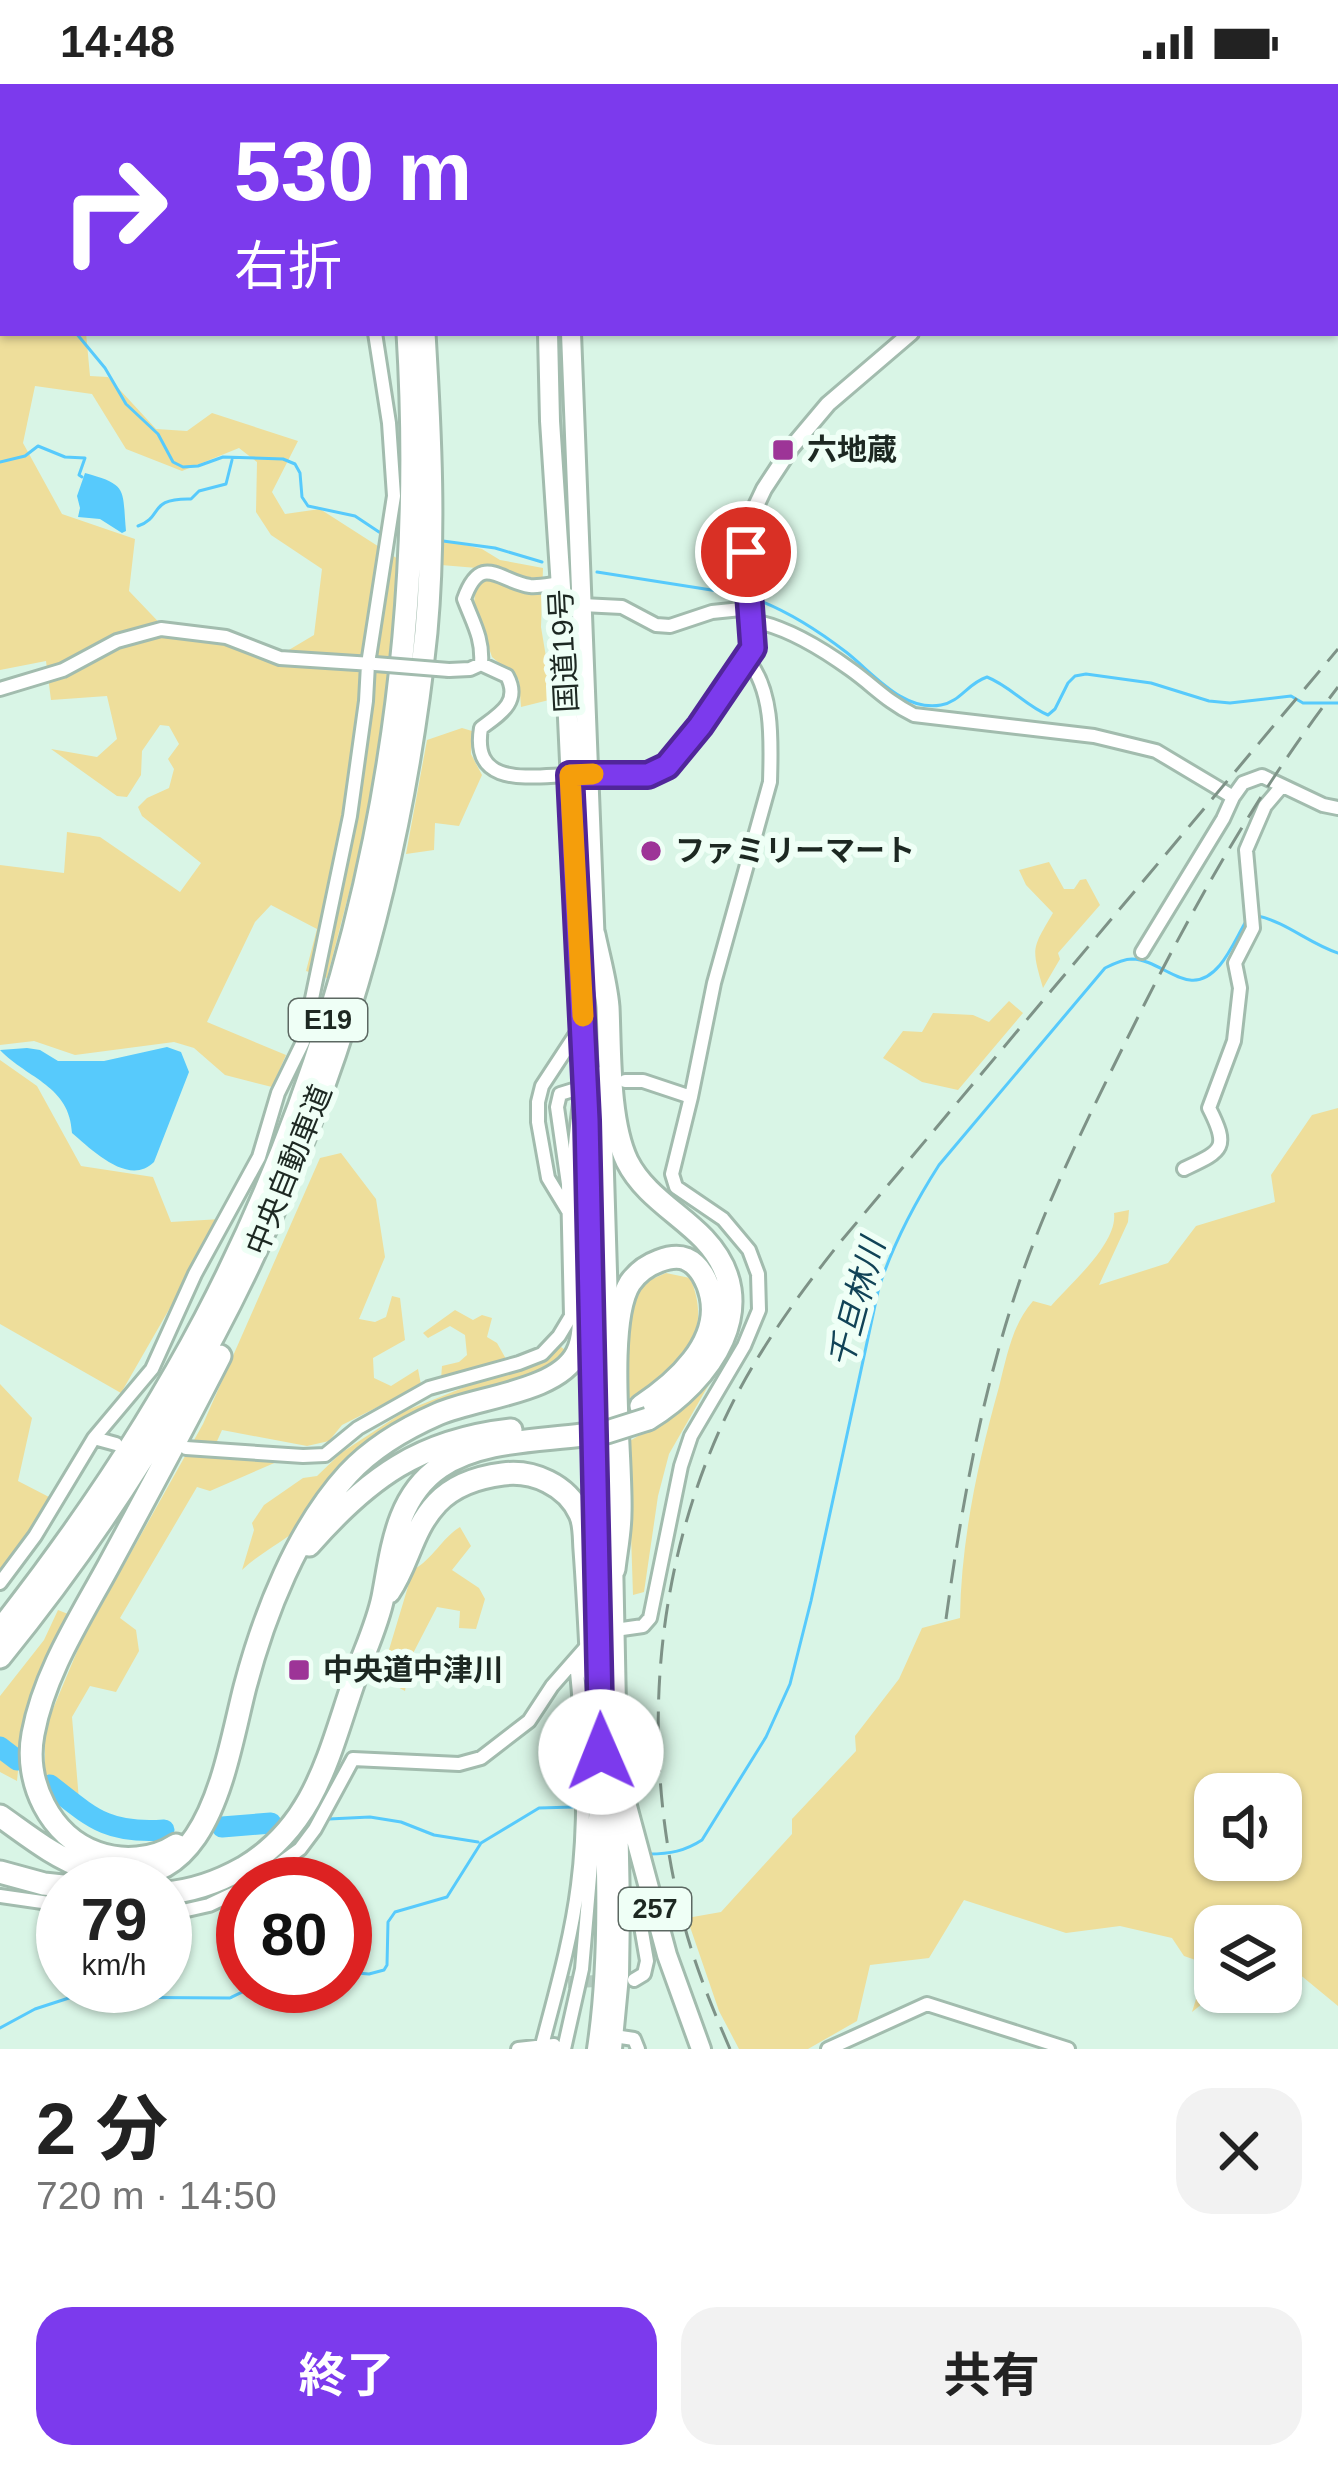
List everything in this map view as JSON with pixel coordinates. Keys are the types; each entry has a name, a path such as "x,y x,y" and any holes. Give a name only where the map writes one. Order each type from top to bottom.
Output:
{"highway":[{"name":"中央自動車道","path":"0,1630 115,1472 206,1318 274,1172 332,1006 374,847 400,685 412,491 408,336"},
{"name":"中央自動車道","path":"0,1658 133,1478 205,1355 276,1210 350,1012 400,812 425,634 432,512 424,336"},
{"name":"国道19号","path":"548,336 561,583 594,935 607,1212 614,1569 601,1634"},
{"name":"国道19号","path":"571,336 582,605 579,1090 601,1634 636,1903 613,2043"},
{"path":"192,1889 238,1871 278,1844 297,1822 334,1741 382,1601 402,1515 422,1483 440,1467 487,1448 582,1429 674,1403 698,1381 728,1328 731,1299 725,1269 708,1244 649,1192 627,1162 609,1070 608,1002 594,935"},
{"path":"0,1816 83,1868 111,1874 147,1873 187,1850 207,1821 230,1754 246,1684 286,1573 312,1520 350,1472 405,1430 483,1398 550,1380 571,1364 580,1348 579,1090"},
{"path":"214,1800 189,1834 170,1850 111,1858 69,1838 50,1816 32,1771 32,1738 58,1660 249,1297 276,1210"},
{"path":"614,1569 620,1514 617,1343 622,1301 646,1266 673,1257 687,1259 708,1283 714,1308 710,1328 688,1368 645,1413"},
{"path":"286,1573 345,1506 416,1456 476,1434 582,1429"},
{"path":"382,1601 400,1576 410,1542 424,1518 462,1485 517,1472 545,1480 568,1494 582,1517 601,1634 592,1670 599,1685 602,1786 604,1973 597,2049"},
{"name":"257","path":"617,1768 624,1782 636,1903 700,2049"},
{"path":"0,1830 44,1857"},
{"path":"0,1872 36,1882"}],"street":[{"path":"0,1582 94,1438 152,1369 195,1274 259,1157 278,1093 303,1042 350,816 394,496 375,336"},
{"path":"0,689 63,670 117,641 161,629 226,637 280,658 449,670 481,664 507,676 513,691 507,709 481,728 478,743 483,760 497,772 511,776 648,775 667,766 747,659 754,642 748,532 754,508 776,470 828,404 907,336"},
{"path":"481,664 483,646 464,599 479,574 493,572 531,586 561,583"},
{"path":"582,605 622,607 656,626 712,612 752,611 850,669 890,704 914,715 1115,741 1156,752 1233,796"},
{"path":"289,1857 315,1828 353,1760 459,1764 481,1757 529,1721 552,1686 601,1634 643,1626 650,1618 681,1466 759,1310 758,1274 742,1240 723,1219 672,1181 714,983 770,782 766,706 756,669 747,659"},
{"path":"1142,952 1243,783 1262,776 1338,808"},
{"path":"1184,1168 1217,1154 1222,1144 1209,1108 1234,1041 1240,988 1235,963 1253,928 1246,850 1265,806 1282,786"},
{"path":"569,1212 548,1178 538,1102 542,1086 583,1024"},
{"path":"625,1081 643,1081 691,1097"},
{"path":"185,1448 325,1455 358,1427 429,1388 542,1354 571,1316 568,1184 557,1107 560,1094 579,1090"},
{"path":"94,1438 116,1444"},
{"path":"550,2047 581,1849 576,1661"},
{"path":"550,2047 582,1970 596,1798 602,1786"},
{"path":"0,1895 36,1901"},
{"path":"634,1980 644,1974 647,1961 636,1903"},
{"path":"828,2049 927,2004 1068,2049"},
{"path":"613,2043 634,2039 638,2049"},
{"path":"518,2049 550,2047"}],"shaded area":[{"path":"0,336 86,336 90,376 108,377 156,429 187,431 212,413 298,441 272,492 285,514 320,509 398,559 388,693 368,819 327,978 306,971 317,929 271,905 255,922 207,1022 286,1055 272,1087 225,1075 194,1048 174,1042 75,1055 34,1041 0,1045 0,865 64,873 67,832 100,837 180,892 201,863 142,816 138,807 169,788 174,769 168,759 179,744 169,726 160,725 142,751 141,775 127,797 117,796 51,749 97,757 117,739 107,696 51,700 46,661 0,670","holes":["35,386 92,394 126,449 182,471 239,448 257,462 256,512 271,535 322,569 314,635 272,660 223,641 171,635 129,591 135,539 62,514 23,443"]},
{"path":"443,540 482,549 500,560 543,568 541,627 553,699 521,707 519,680 492,657 474,604 477,568 441,565"},
{"path":"462,728 472,731 471,754 482,775 459,826 435,823 434,850 406,854 427,740"},
{"path":"1049,862 1064,889 1074,889 1086,879 1100,905 1058,953 1060,959 1043,988 1036,949 1053,913 1026,885 1019,870"},
{"path":"1009,1001 1023,1013 958,1090 922,1082 883,1058 903,1031 922,1032 933,1013 973,1015 989,1022"},
{"path":"0,1060 37,1086 81,1166 153,1177 171,1222 221,1219 121,1393 0,1324"},
{"path":"1338,1108 1338,2006 1302,1976 1302,1905 1194,1905 1194,1959 1184,1956 1172,1938 1120,1926 1066,1933 964,1900 929,1958 870,1965 857,2021 808,2049 739,2049 719,2011 687,1918 721,1912 792,1834 792,1819 856,1751 855,1736 899,1679 922,1628 960,1618 967,1530 978,1472 1008,1352 1026,1310 1033,1301 1051,1306 1081,1274 1109,1237 1114,1213 1129,1210 1128,1222 1099,1285 1168,1263 1196,1226 1275,1202 1271,1175 1312,1115"},
{"path":"341,1153 376,1199 385,1257 359,1319 375,1322 386,1317 392,1296 400,1298 405,1340 373,1358 374,1378 391,1386 418,1369 421,1385 342,1425 329,1441 307,1446 222,1430 210,1457 279,1461 210,1491 197,1487 120,1618 136,1630 139,1651 116,1692 90,1686 72,1717 79,1800 45,1773 45,1728 81,1642 203,1424 320,1158"},
{"path":"666,1273 690,1278 697,1299 694,1336 675,1366 627,1401 626,1337 633,1305 649,1281"},
{"path":"455,1310 473,1320 482,1315 492,1318 487,1337 497,1343 506,1359 441,1379 442,1366 467,1355 465,1335 450,1326 428,1338 423,1333"},
{"path":"560,1346 566,1351 549,1369 411,1423 303,1525 242,1570 252,1523 264,1505 303,1478 317,1476 341,1453 405,1411 480,1381 535,1366"},
{"path":"709,1377 669,1454 644,1592 633,1595 628,1442 672,1414"},
{"path":"0,1384 32,1418 18,1481 49,1497 4,1571 0,1570"},
{"path":"460,1527 471,1546 452,1570 479,1588 485,1599 476,1629 459,1628 460,1611 437,1607 400,1672 407,1680 405,1691 392,1684 385,1663 413,1570"},
{"path":"58,1610 68,1614 34,1695 17,1781 0,1772 0,1696 44,1640"}],"water":[{"path":"85,473 121,491 126,531 100,519 78,517 77,496"},
{"path":"167,1047 181,1052 189,1072 154,1162 133,1170 111,1163 72,1133 64,1104 56,1094 0,1050 40,1050 58,1061 104,1061"}],"waterway":[{"path":"78,336 126,404 158,434 173,462 183,467 223,457 283,459 295,464 300,473 302,497 308,506 355,516 386,533"},
{"path":"0,462 25,456 38,446 65,457 85,458 82,477"},
{"path":"138,526 168,502 191,499 199,491 226,484 232,460"},
{"path":"443,541 495,548 542,562"},
{"path":"597,572 743,595"},
{"path":"758,600 826,637 901,697 927,706 948,703 987,677 1048,715 1068,683 1086,674 1151,683 1209,701 1291,696 1303,703 1338,703"},
{"name":"千旦林川","path":"1258,916 1338,953"},
{"name":"千旦林川","path":"649,1854 677,1851 702,1840 766,1737 790,1684 879,1287 905,1224 939,1165 1105,968 1132,959 1198,980 1220,965 1249,921"},
{"path":"0,1747 17,1760"},
{"path":"50,1785 101,1821 128,1829 164,1830"},
{"name":"千旦林川","path":"372,1973 387,1965 388,1922 395,1912 447,1897 481,1843 539,1808 574,1807"},
{"path":"329,1819 370,1817 478,1842"},
{"path":"222,1827 271,1823"},
{"name":"千旦林川","path":"0,2028 35,2009 72,1997 216,1998"}],"tunnel":[{"path":"568,1982 634,1980"}],"railway":[{"path":"730,2049 685,1930 660,1782 658,1716 671,1585 708,1458 759,1356 827,1259 1338,649"},
{"path":"946,1619 981,1417 1014,1298 1051,1199 1198,902 1250,814 1338,687"}],"slow traffic":[{"path":"583,1016 570,775 593,774"}],"place":[{"name":"六地蔵","path":"783,450"},
{"name":"ファミリーマート","path":"651,851"},
{"name":"中央道中津川","path":"299,1670"}],"route":[{"path":"601,1752 587,1120 570,775 648,775 667,766 700,726 753,648 746,552"}]}
